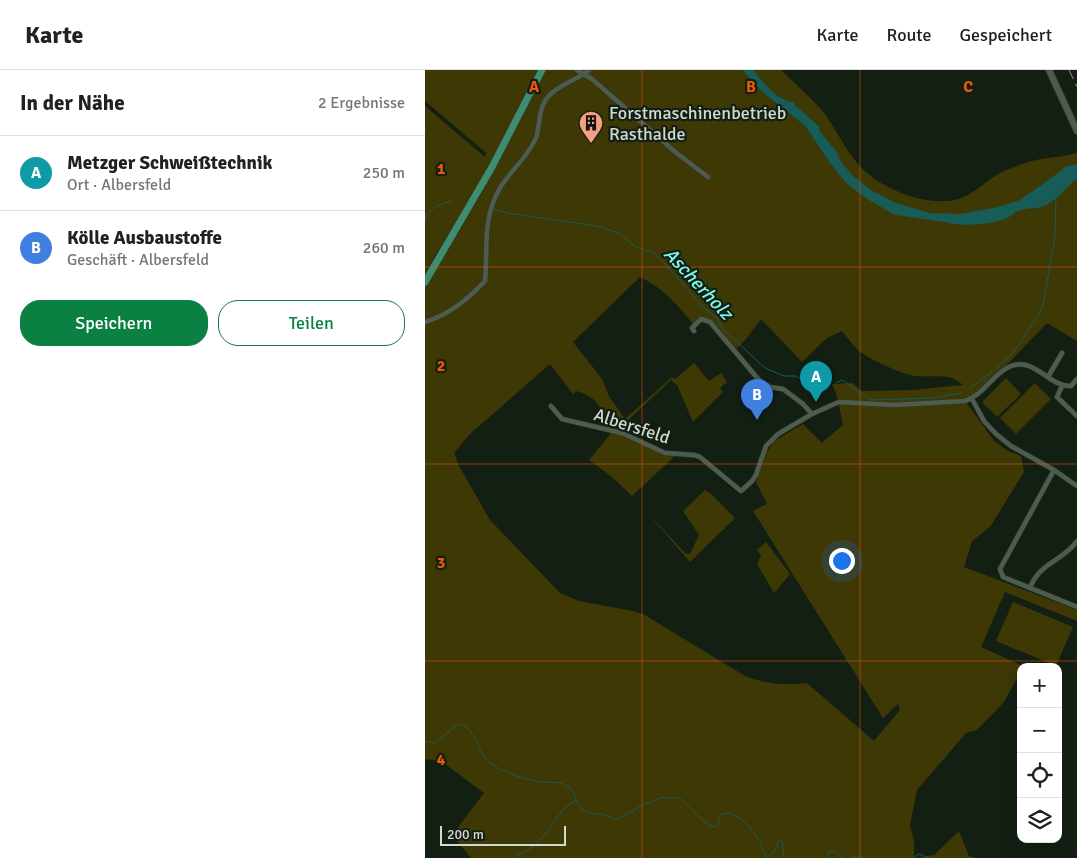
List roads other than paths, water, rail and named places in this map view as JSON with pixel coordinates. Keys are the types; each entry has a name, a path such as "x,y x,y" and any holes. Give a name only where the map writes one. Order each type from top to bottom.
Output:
{"main road":[{"path":"425,282 492,166 542,70"}],"street":[{"path":"577,70 587,72 708,177"},
{"path":"1049,70 1077,131"},
{"path":"425,322 437,318 466,301 485,281 486,243 491,205 501,186 525,156 536,138 545,100 559,88 587,72"},
{"path":"694,331 692,328 701,319 710,322 759,380 770,387 783,388 812,414"},
{"path":"1048,377 1062,353"},
{"path":"1077,379 1071,386 1062,386 1029,365 1010,366 999,373 972,399 984,421 995,434 1011,446 1055,470 1077,486"},
{"path":"1062,386 1057,396 1077,416"},
{"name":"Albersfeld","path":"551,406 562,419 622,433 665,453 700,457 741,491 756,475 766,446 778,434 812,414 839,402 894,405 965,402 972,399"},
{"path":"1055,470 1001,566 1001,572 1003,577 1077,607"},
{"path":"1030,588 1036,574 1069,550 1077,541"}],"water":[{"path":"742,70 753,70 781,98 794,102 819,126 819,130 837,152 841,162 852,175 871,190 896,203 930,213 959,214 1018,201 1067,166 1077,164 1077,179 1056,199 1045,206 1018,211 1003,220 995,222 959,224 895,215 867,199 846,183 805,126 761,91"}],"waterway":[{"name":"Ascherholz","path":"970,388 997,368 1016,349 1041,311 1055,237 1056,197"},
{"name":"Ascherholz","path":"425,219 433,209 452,201"},
{"name":"Ascherholz","path":"492,209 507,213 597,226 621,234 635,247 653,252 704,308 716,317 724,330 765,368 784,376 796,376 810,384 826,386"},
{"name":"Ascherholz","path":"836,383 842,380 871,400 932,398 962,393"},
{"path":"425,741 435,743 458,724 468,729 490,763 521,777 568,786 585,812 605,815 615,820 660,798 680,798 708,825 715,827 721,814 726,813 732,814 743,821 756,835 767,857 774,852 779,840 782,841 784,858"},
{"path":"513,858 537,843 561,812 571,803 578,800"},
{"path":"826,858 829,852 834,851 843,858"},
{"path":"913,858 919,854 929,858"},
{"path":"851,858 859,856 863,858"}],"railway":[{"path":"1069,70 1077,87"}],"place":[{"name":"Forstmaschinenbetrieb Rasthalde","path":"591,144"},
{"name":"Metzger Schweißtechnik","path":"816,402"},
{"name":"Kölle Ausbaustoffe","path":"757,420"}]}
